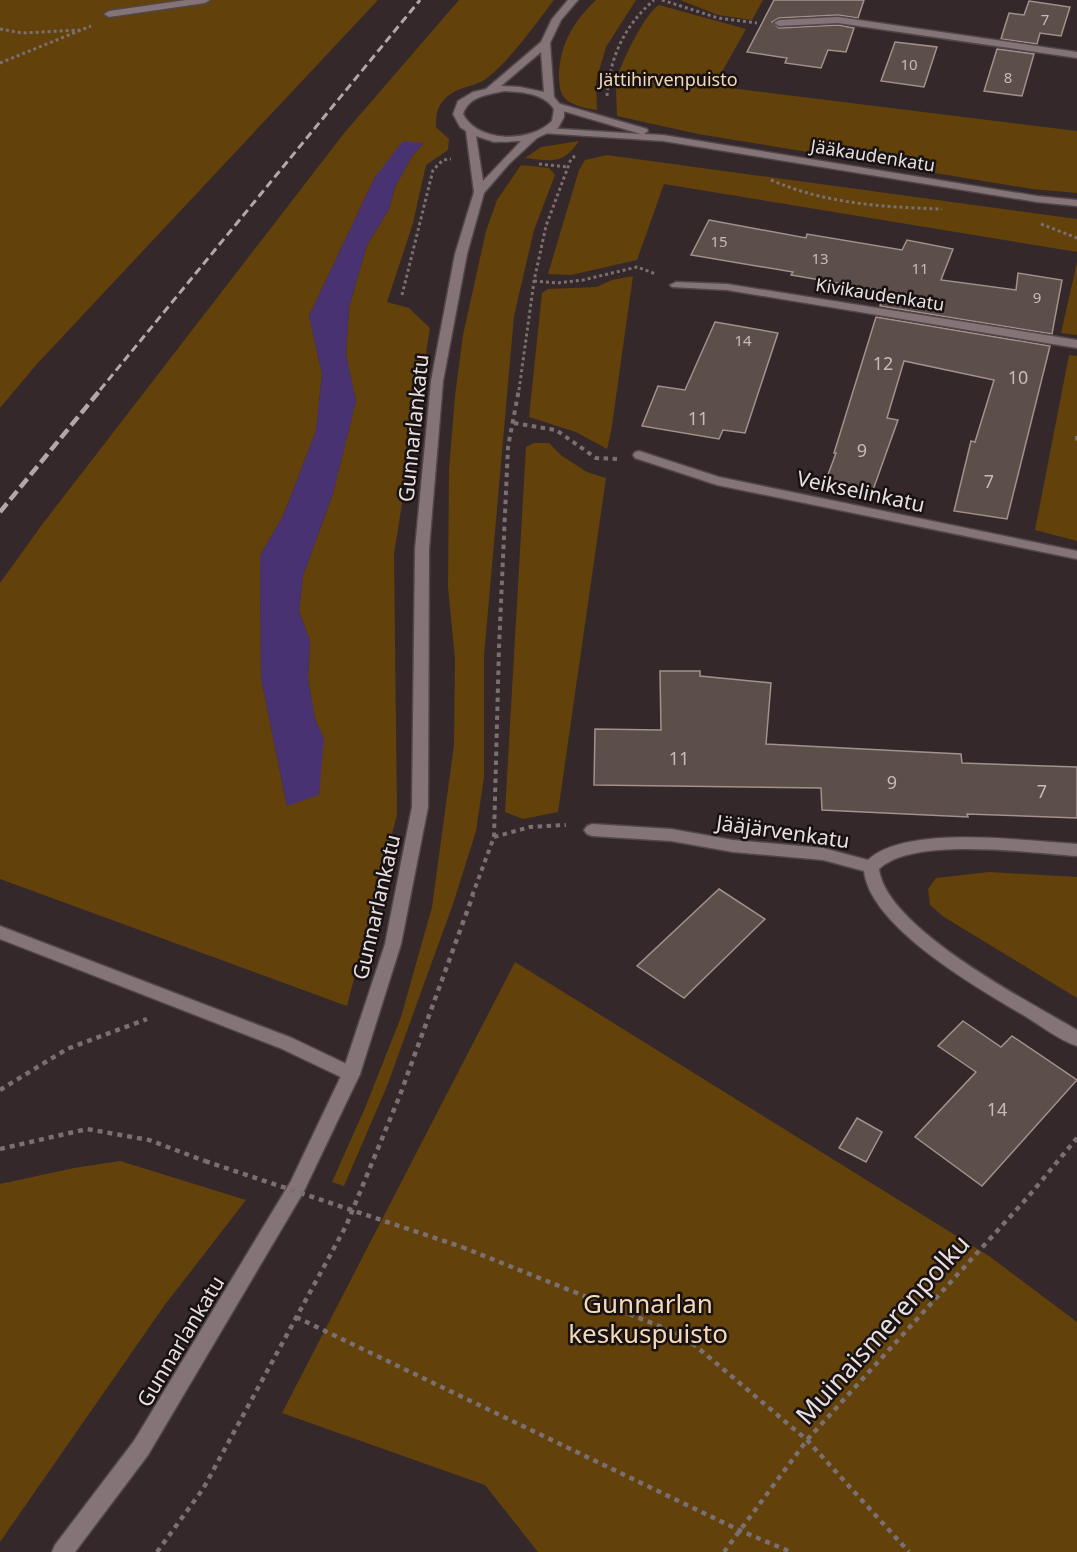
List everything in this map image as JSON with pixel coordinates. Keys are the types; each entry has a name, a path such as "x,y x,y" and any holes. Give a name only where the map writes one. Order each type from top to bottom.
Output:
{"street":[{"path":"109,14 206,0"},
{"path":"489,90 545,43 557,19 573,0"},
{"path":"779,23 838,20 1077,55"},
{"path":"545,43 549,98"},
{"path":"470,132 498,140 532,137 556,124 560,115 557,106 549,98 520,89 489,90"},
{"name":"Gunnarlankatu","path":"62,1552 141,1448 297,1187 351,1074 393,944 420,807 422,549 436,381 461,254 479,192 470,132 461,125 458,117 459,108 465,101 489,90"},
{"name":"Jääkaudenkatu","path":"557,106 603,118 663,138"},
{"name":"Jääkaudenkatu","path":"546,131 663,138 1037,199 1077,203"},
{"name":"Gunnarlankatu","path":"479,192 505,162 532,137"},
{"name":"Kivikaudenkatu","path":"676,285 727,287 1077,344"},
{"name":"Veikselinkatu","path":"639,455 717,481 1077,555"},
{"name":"Jääjärvenkatu","path":"592,830 671,835 733,846 823,854 871,867 874,886 907,926 957,964 1077,1039"},
{"path":"871,867 883,857 911,848 950,845 1077,850"},
{"path":"0,932 286,1043 351,1074"}],"path":[{"path":"603,118 607,108 608,77 618,49 632,21 654,0"},
{"path":"662,0 718,18 750,24 779,23"},
{"path":"0,63 85,29 109,14"},
{"path":"0,29 22,33 85,29"},
{"path":"158,1552 202,1489 346,1226 400,1095 494,837 508,459 534,281 546,226 571,159 591,147 594,135"},
{"path":"769,180 805,193 844,201 887,208 951,210"},
{"path":"1035,222 1077,238"},
{"path":"534,281 557,283 583,280 637,267 676,285"},
{"path":"514,423 558,431 578,444 589,456 606,460 639,455"},
{"path":"1077,436 1077,445"},
{"path":"494,837 530,827 560,824 592,830"},
{"path":"0,1090 67,1049 185,1004"},
{"path":"0,1149 87,1129 149,1140 462,1246 684,1336 807,1440 909,1552"},
{"name":"Muinaismerenpolku","path":"724,1552 807,1440 1028,1197 1077,1138"},
{"path":"296,1317 741,1531 791,1552"}],"green space":[{"path":"0,0 378,0 36,365 0,408"},
{"path":"459,0 554,0 523,41 497,69 482,81 454,92 439,107 436,127 449,139 448,150 426,165 413,223 387,302 409,308 430,328 394,554 397,815 347,1006 0,879 0,583 41,526 345,132","holes":["424,143 412,156 395,187 389,209 367,245 349,307 346,355 356,401 333,493 303,576 299,611 310,641 308,679 315,719 324,739 287,806 261,678 260,556 283,516 316,431 322,374 309,316 375,177"]},
{"path":"596,0 636,0 606,47 596,81 597,110 570,102 563,96 559,85 560,62 566,42 575,24"},
{"path":"680,0 763,0 752,20 718,15"},
{"name":"Jättihirvenpuisto","path":"659,5 746,29 714,86 1077,131 1077,193 1032,189 698,134 617,116 616,87 620,70 647,17"},
{"path":"579,141 567,154 556,160 525,158 541,147"},
{"path":"607,155 1077,219 1077,252 664,184 637,260 571,275 548,274 579,170 585,160"},
{"path":"521,165 549,168 555,175 534,230 514,316 484,656 484,777 476,831 453,904 387,1086 344,1186 332,1182 365,1108 401,1017 432,907 454,745 455,659 448,587 449,469 455,396 463,335 486,231 497,200"},
{"path":"1077,262 1077,335 1061,333"},
{"path":"633,276 607,449 576,432 529,417 542,293 548,289 596,287 612,280"},
{"path":"1069,355 1077,356 1077,541 1035,530"},
{"path":"534,443 549,443 562,456 587,472 606,478 558,812 523,819 505,812 526,447"},
{"path":"989,872 1077,877 1077,998 944,917 930,905 928,889 936,878"},
{"name":"Gunnarlan keskuspuisto","path":"515,962 989,1256 1077,1322 1077,1552 538,1552 485,1485 282,1413"},
{"path":"120,1161 246,1200 164,1306 0,1542 0,1184"}],"shaded area":[{"path":"403,141 424,143 412,156 395,187 389,209 367,245 349,307 346,355 356,401 333,493 303,576 299,611 310,641 308,679 315,719 324,739 319,795 287,806 261,678 260,556 283,516 316,431 322,374 309,316 375,177"}],"building":[{"path":"774,0 864,0 858,18 838,15 779,18 772,22 779,28 838,25 854,28 846,52 828,50 821,68 785,63 787,58 747,52"},
{"path":"1029,1 1070,7 1061,36 1040,33 1037,44 1001,39 1009,13 1024,15"},
{"path":"895,42 937,47 924,87 881,81"},
{"path":"997,49 1034,54 1022,96 984,91"},
{"path":"709,220 806,238 807,234 902,250 907,240 953,249 941,280 1016,290 1018,273 1062,280 1052,334 880,306 884,291 791,275 793,272 691,255"},
{"path":"876,317 1050,346 1007,519 954,511 971,441 975,442 994,380 904,361 887,418 898,420 873,490 826,480"},
{"path":"715,322 778,333 745,433 723,430 719,439 642,426 658,386 685,390"},
{"path":"660,671 700,671 700,676 771,683 766,744 961,754 962,763 1077,767 1077,818 967,814 968,817 822,810 821,788 594,785 595,729 661,730"},
{"path":"719,889 765,919 684,998 637,966"},
{"path":"963,1021 1001,1047 1012,1036 1077,1080 982,1186 915,1137 976,1072 938,1046"},
{"path":"857,1118 882,1132 866,1162 839,1148"}],"railway":[{"path":"100,390 420,0"},
{"path":"0,512 101,389"}]}
